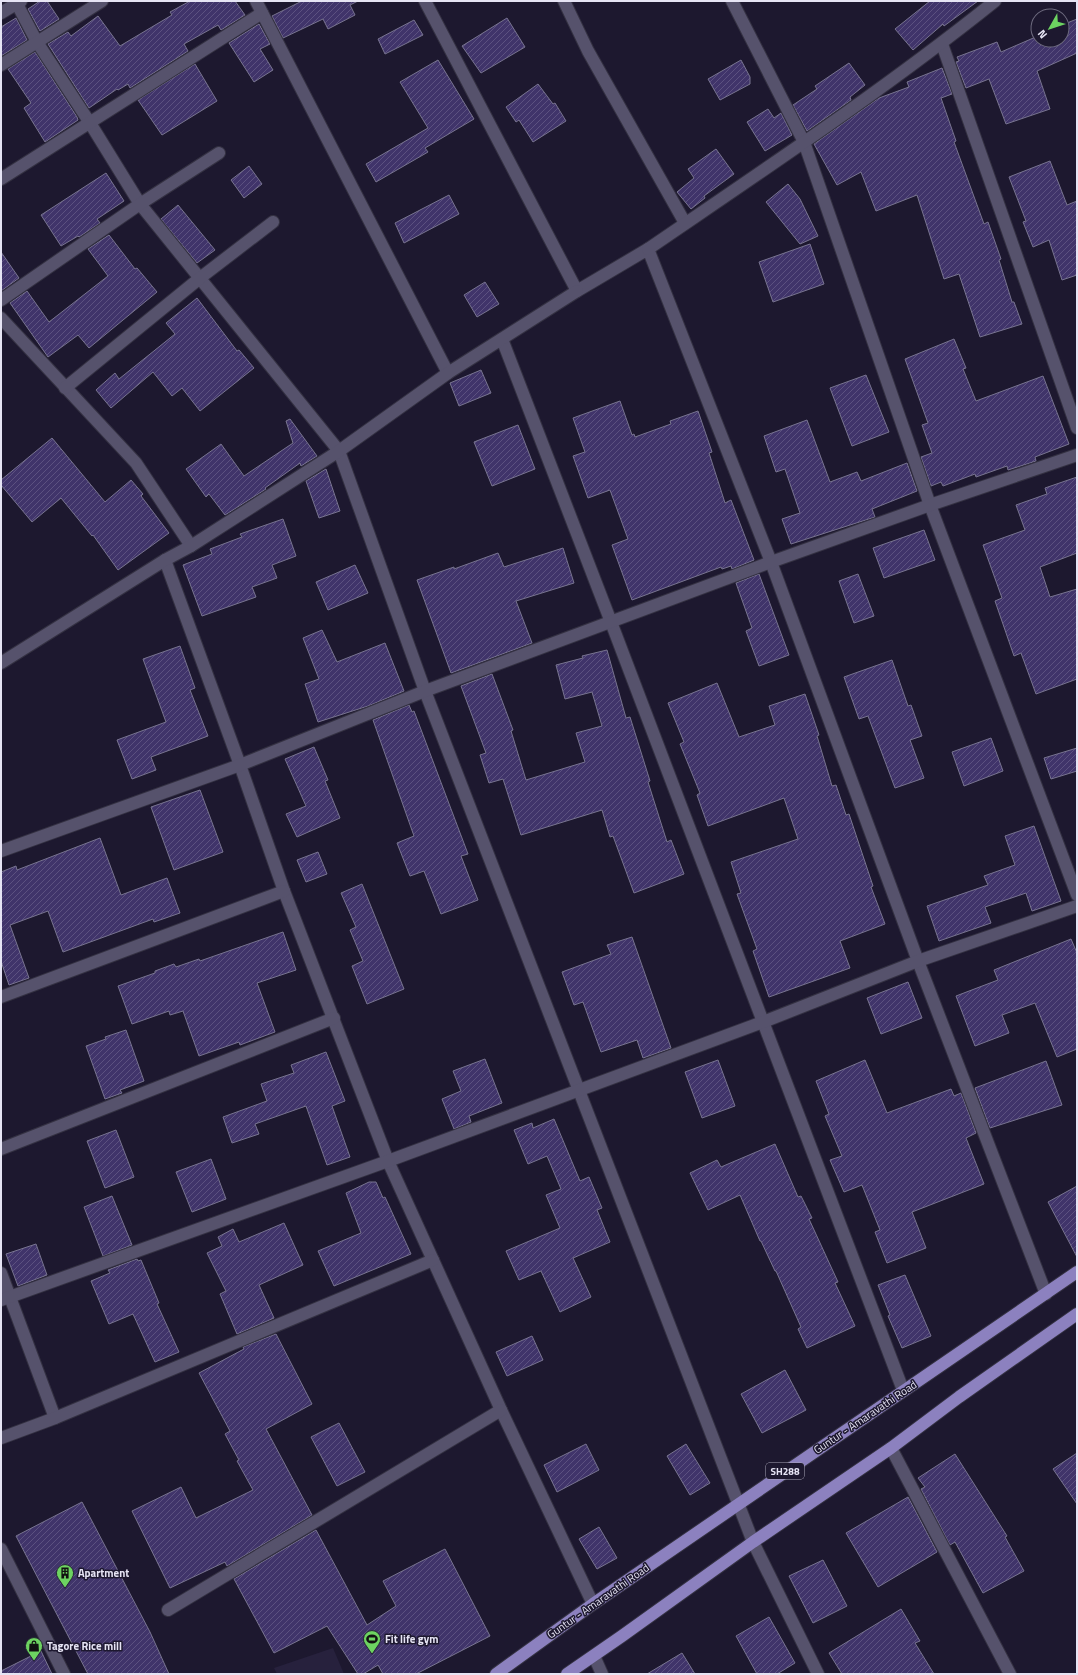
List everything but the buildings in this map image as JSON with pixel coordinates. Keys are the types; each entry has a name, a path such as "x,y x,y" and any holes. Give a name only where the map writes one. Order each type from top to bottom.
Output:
{"main road":[{"name":"Guntur - Amaravathi Road","path":"496,1674 738,1503 1077,1272"},
{"path":"567,1674 753,1542 892,1448 959,1397 1077,1314"}],"street":[{"path":"1,65 102,1"},
{"path":"256,1 448,373"},
{"path":"425,1 577,291"},
{"path":"564,1 588,51 685,223"},
{"path":"732,1 804,142 930,505 1077,895"},
{"path":"1,663 165,560 191,546 339,451 448,373 577,291 648,249 804,142 942,44 995,1"},
{"path":"1,13 19,3 37,42 90,123 140,204 339,451 424,691 753,1542 818,1674"},
{"path":"1,179 262,13"},
{"path":"942,44 1077,428"},
{"path":"1,300 140,204 219,153"},
{"path":"65,388 200,278 273,222"},
{"path":"648,249 771,562 918,961 1046,1294"},
{"path":"1,318 136,464 191,546"},
{"path":"502,339 903,1390"},
{"path":"1,851 240,764 424,691 771,562 930,505 1077,455"},
{"path":"165,560 240,764 284,891 388,1160 501,1410 593,1604"},
{"path":"1,997 284,891"},
{"path":"5,1299 763,1022 918,961 1077,906"},
{"path":"1,1149 334,1018"},
{"path":"1,1438 55,1418 433,1260"},
{"path":"1,1273 5,1299 55,1418"},
{"path":"168,1610 501,1410"},
{"path":"892,1448 1010,1674"},
{"path":"1,1549 64,1674"},
{"path":"594,1656 602,1674"}],"shaded area":[{"path":"333,1648 344,1674 277,1674 274,1668"}],"place":[{"name":"Apartment","path":"65,1588"},
{"name":"Fit life gym","path":"372,1654"},
{"name":"Tagore Rice mill","path":"34,1661"}]}
